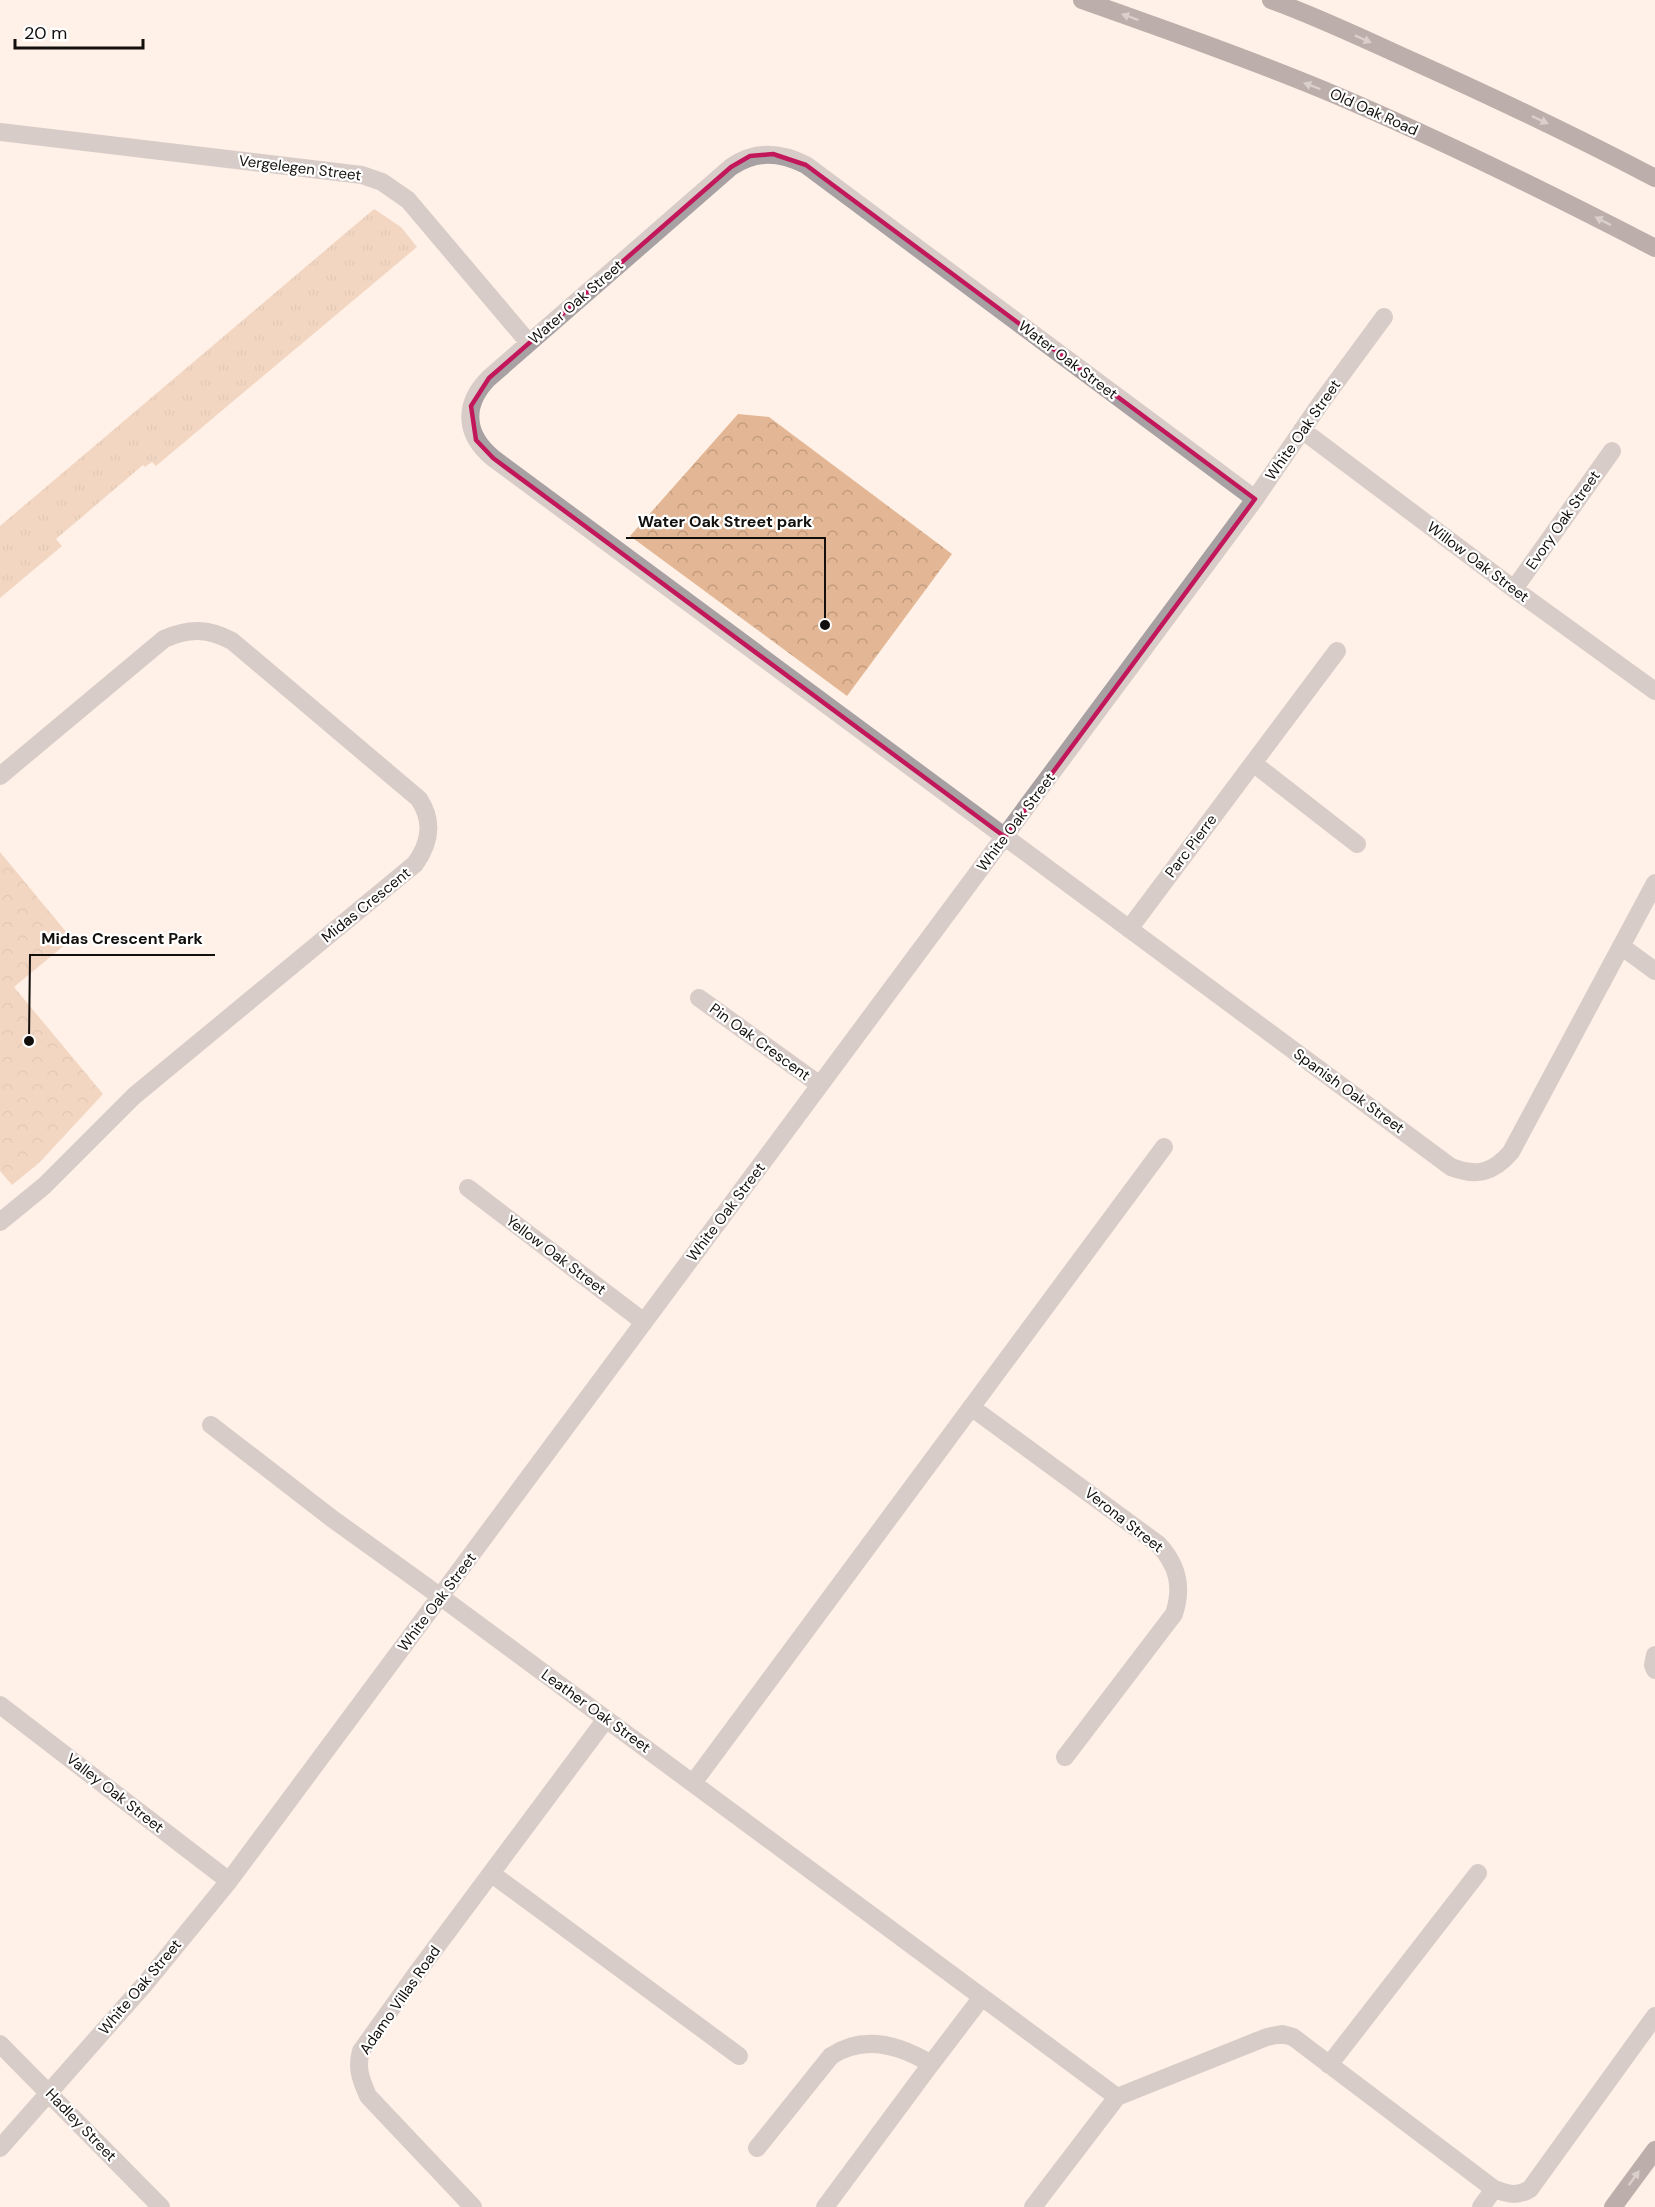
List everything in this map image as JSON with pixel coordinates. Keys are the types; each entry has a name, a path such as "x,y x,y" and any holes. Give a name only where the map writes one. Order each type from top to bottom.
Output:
{"main road":[{"name":"Old Oak Road","path":"1082,0 1176,33 1335,95 1446,144 1655,248"},
{"path":"1270,0 1303,12 1475,89 1655,178"},
{"path":"1613,2207 1655,2150"}],"street":[{"name":"Vergelegen Street","path":"0,132 362,175 382,182 408,200 529,343"},
{"name":"Water Oak Street","path":"1005,837 483,450 471,429 471,406 481,386 730,167 750,156 773,154 790,157 806,165 1255,499"},
{"name":"White Oak Street","path":"0,2148 144,1985 229,1881 1255,499 1384,317"},
{"name":"Willow Oak Street","path":"1302,430 1514,589 1655,691"},
{"name":"Evory Oak Street","path":"1514,589 1612,451"},
{"name":"Midas Crescent","path":"0,776 164,639 178,633 202,630 232,641 419,799 425,810 429,829 424,852 415,864 134,1096 44,1186 0,1222"},
{"name":"Parc Pierre","path":"1130,929 1337,651"},
{"path":"1253,763 1358,844"},
{"name":"Spanish Oak Street","path":"1005,837 1451,1167 1475,1173 1489,1170 1501,1163 1511,1152 1655,883"},
{"path":"1621,946 1655,971"},
{"name":"Pin Oak Crescent","path":"699,998 820,1085"},
{"path":"693,1783 1164,1147"},
{"name":"Yellow Oak Street","path":"468,1188 644,1322"},
{"name":"Verona Street","path":"971,1407 1158,1544 1168,1554 1177,1575 1179,1598 1174,1614 1065,1757"},
{"name":"Leather Oak Street","path":"212,1425 334,1520 1117,2097"},
{"path":"1655,1655 1653,1665 1655,1670"},
{"name":"Valley Oak Street","path":"0,1705 229,1881"},
{"name":"Adamo Villas Road","path":"473,2207 369,2096 359,2074 358,2062 361,2051 409,1984 606,1719"},
{"path":"1329,2065 1478,1873"},
{"path":"492,1874 738,2056"},
{"path":"825,2207 982,1997"},
{"path":"1033,2207 1117,2097 1274,2034 1293,2037 1494,2189 1511,2195 1523,2193 1530,2189 1655,2016"},
{"name":"Hadley Street","path":"0,2044 161,2207"},
{"path":"757,2148 831,2055 843,2048 857,2044 886,2045 916,2055 931,2064"},
{"path":"1481,2207 1494,2189"}],"highlighted area":[{"path":"773,154 806,165 1255,499 1005,837 493,458 476,440 471,406 489,378 731,167 750,156"}],"green space":[{"path":"374,209 401,227 417,247 156,466 152,462 145,467 143,465 56,539 62,546 0,598 0,526"},
{"path":"738,414 769,417 952,554 847,696 630,536"},
{"path":"0,852 72,939 14,987 103,1094 40,1162 12,1185 0,1171"}],"place":[{"name":"Water Oak Street park","path":"825,625"},
{"name":"Midas Crescent Park","path":"29,1041"}]}
